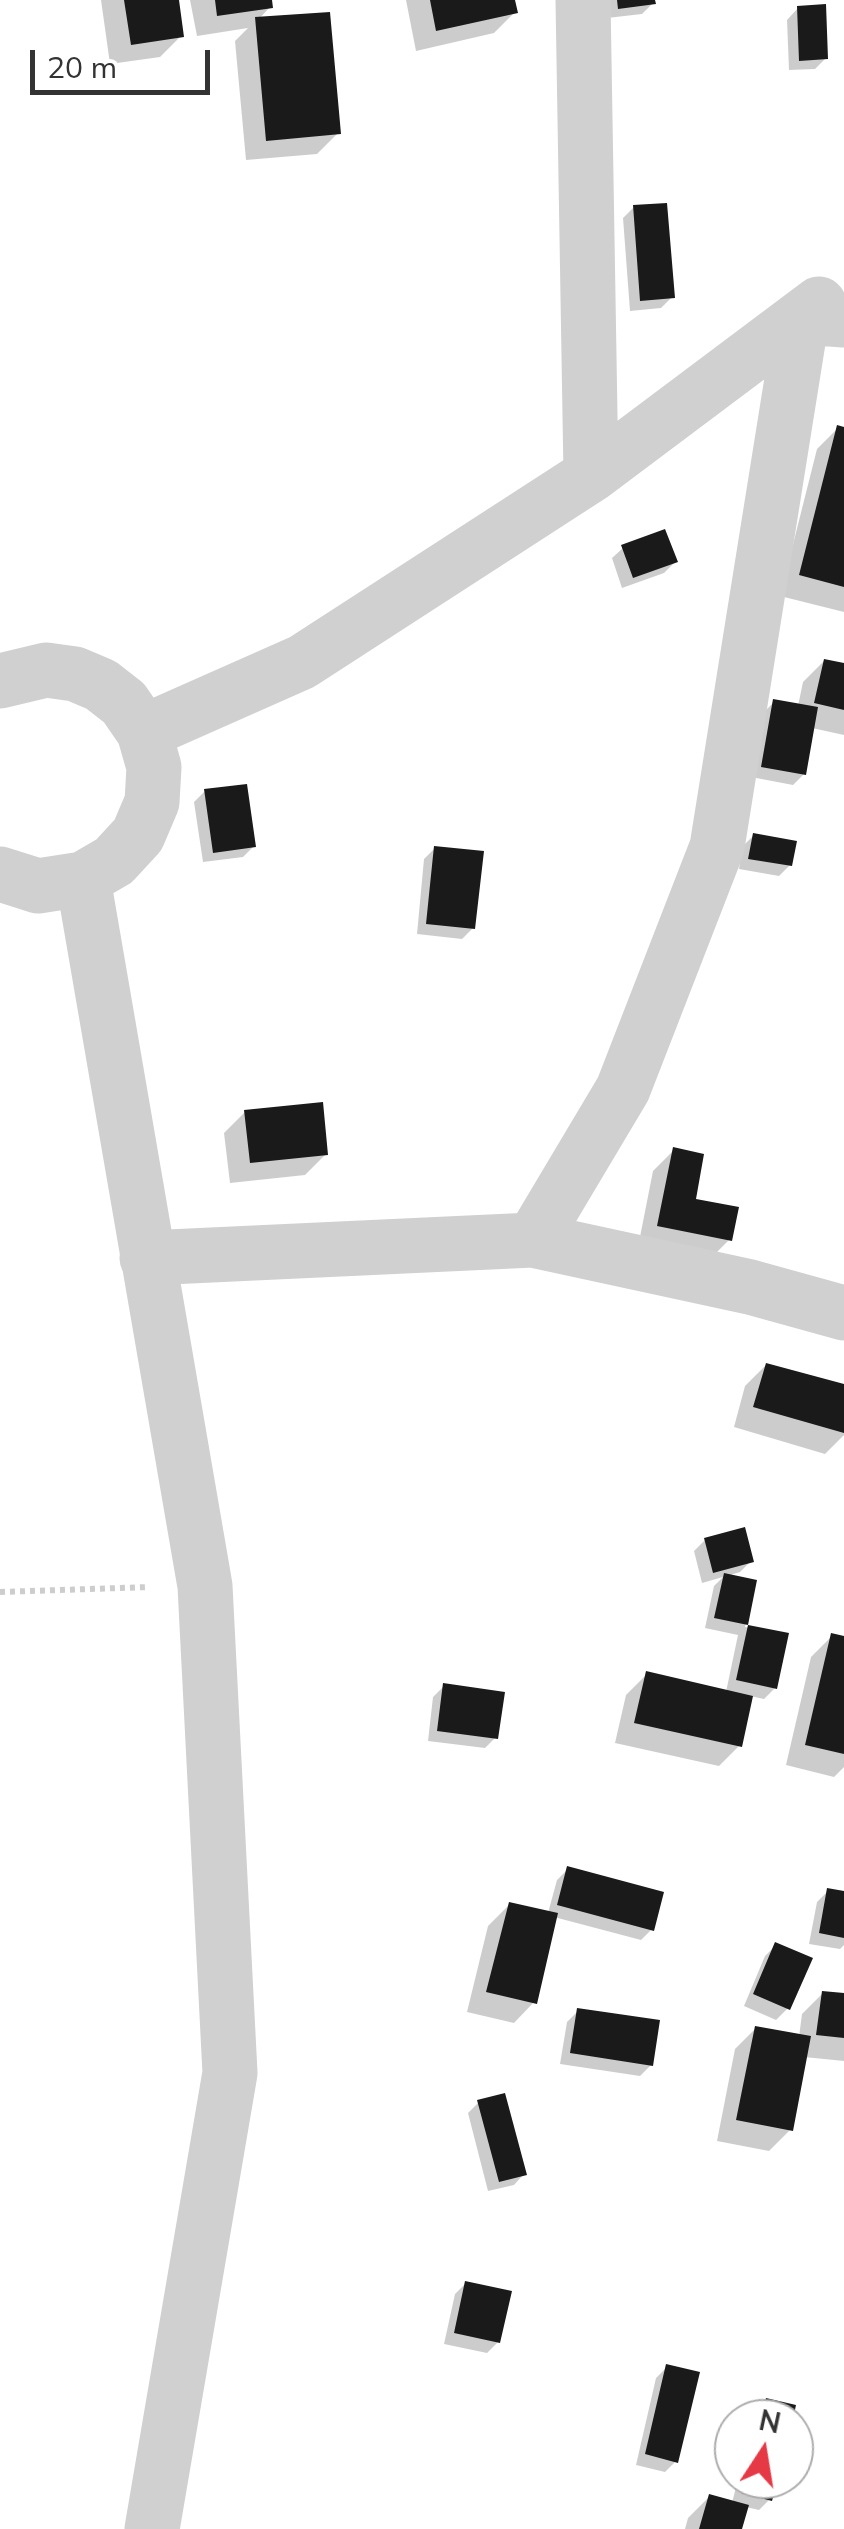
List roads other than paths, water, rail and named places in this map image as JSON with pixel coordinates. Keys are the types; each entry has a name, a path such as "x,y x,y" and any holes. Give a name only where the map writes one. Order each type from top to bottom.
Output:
{"street":[{"path":"584,0 590,475"},
{"path":"144,732 302,662 590,475 830,308"},
{"path":"532,1240 624,1089 717,847 830,308"},
{"path":"0,681 46,670 75,674 124,702 144,732 154,767 152,802 138,835 114,862 83,879 38,886 0,874"},
{"path":"83,879 205,1586 230,2073 152,2529"},
{"path":"147,1258 532,1240 750,1287 844,1312"}]}
